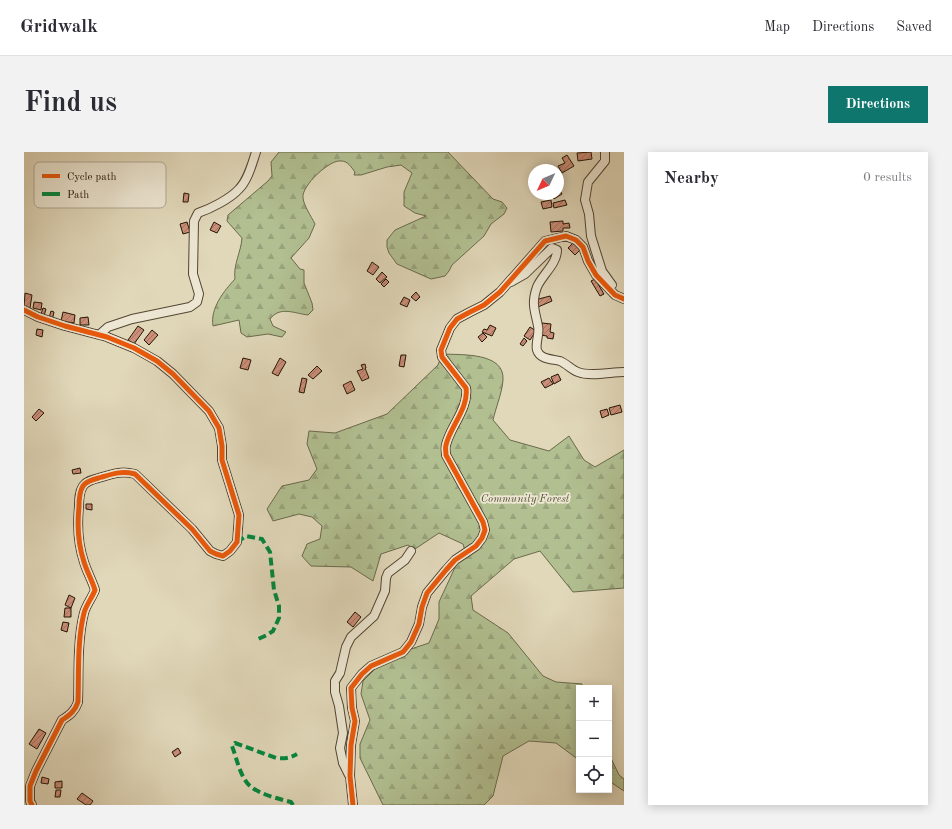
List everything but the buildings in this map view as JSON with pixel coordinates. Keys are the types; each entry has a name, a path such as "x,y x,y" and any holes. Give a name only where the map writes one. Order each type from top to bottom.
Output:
{"street":[{"path":"99,335 108,327 132,319 190,307 196,302 199,294 193,274 194,221 198,214 213,208 239,190 249,172 256,152"},
{"path":"605,152 605,161 588,182 585,200 591,236 602,271 621,296"},
{"path":"353,805 350,776 351,745 356,721 352,708 351,688 362,674 371,666 403,652 411,642 419,624 422,607 427,593 455,560 476,546 482,538 485,530 483,522 446,455 446,446 466,401 467,394 466,388 442,357 441,350 450,328 457,319 484,305 507,284 545,242 566,236 576,240 584,247 588,261 596,275 621,296"},
{"path":"507,284 525,274 546,252 552,248 555,248 557,250 557,254 538,286 534,299 533,307 538,327 536,349 543,357 565,363 569,368 580,373 624,372"},
{"path":"24,310 38,317 64,326 99,335 134,348 158,361 173,374 209,411 219,428 222,446 222,460 238,506 239,515 237,542 230,551 223,556 210,551 192,529 135,474 117,472 88,482 83,486 80,492 77,525 83,561 95,590 84,611 82,624 78,702 76,709 62,720 36,771 30,786 30,801 32,805"},
{"path":"350,776 343,763 340,748 343,733 339,706 335,692 335,681 340,673 346,647 351,638 374,616 385,591 388,573 405,560 411,551"}],"green space":[{"path":"279,152 448,152 493,199 502,202 507,208 504,214 491,224 484,236 452,265 445,276 431,279 397,264 389,253 387,247 387,240 395,230 426,216 415,213 404,206 404,192 412,173 401,165 387,167 361,175 354,175 355,172 346,162 341,161 330,164 311,180 304,193 303,198 305,204 315,224 309,238 291,258 300,269 304,270 304,283 312,303 313,310 308,315 282,311 274,315 270,319 273,326 286,332 282,337 268,334 247,337 241,333 239,320 213,326 216,306 222,294 235,279 235,269 242,238 227,221 228,215 268,181 272,176 271,162"},
{"name":"Community Forest","path":"442,354 470,355 490,360 497,364 502,371 503,380 493,420 510,440 549,451 569,436 584,460 595,467 624,450 624,588 573,592 540,551 514,559 471,596 473,610 508,633 543,676 556,682 582,684 576,685 576,758 556,743 529,741 503,756 493,796 484,805 383,805 360,758 360,744 370,720 361,694 363,681 382,662 393,655 429,643 439,619 439,602 457,563 466,554 463,544 439,533 415,549 408,545 381,554 373,581 351,567 311,566 302,556 307,544 320,539 322,526 312,517 299,514 273,521 267,509 282,486 309,480 317,469 307,444 309,431 335,433 387,414 438,365"},
{"path":"612,760 619,775 624,779 624,791 612,783"}],"marked path":[{"path":"237,542 246,536 262,539 270,552 274,590 279,606 279,618 273,631 256,640"},
{"path":"293,805 291,802 264,794 250,786 241,773 232,746 235,743 276,758 287,758 297,754"}],"cycle path":[{"path":"353,805 350,776 351,745 355,721 352,708 351,688 362,674 371,666 403,652 411,642 419,624 422,607 427,593 455,560 476,546 482,538 485,530 483,522 446,455 448,438 465,403 466,395 466,388 442,357 441,350 450,328 457,319 484,305 500,292 545,241 566,236 576,240 583,247 588,261 596,275 615,295 624,299"},
{"path":"24,310 38,317 107,337 134,348 157,361 173,374 209,411 219,428 222,446 222,460 239,515 237,542 230,551 223,556 210,551 192,529 135,474 115,474 92,480 83,486 79,499 78,535 84,562 95,590 85,610 82,624 79,646 78,702 72,712 62,720 36,771 30,786 30,801 32,805"}]}
